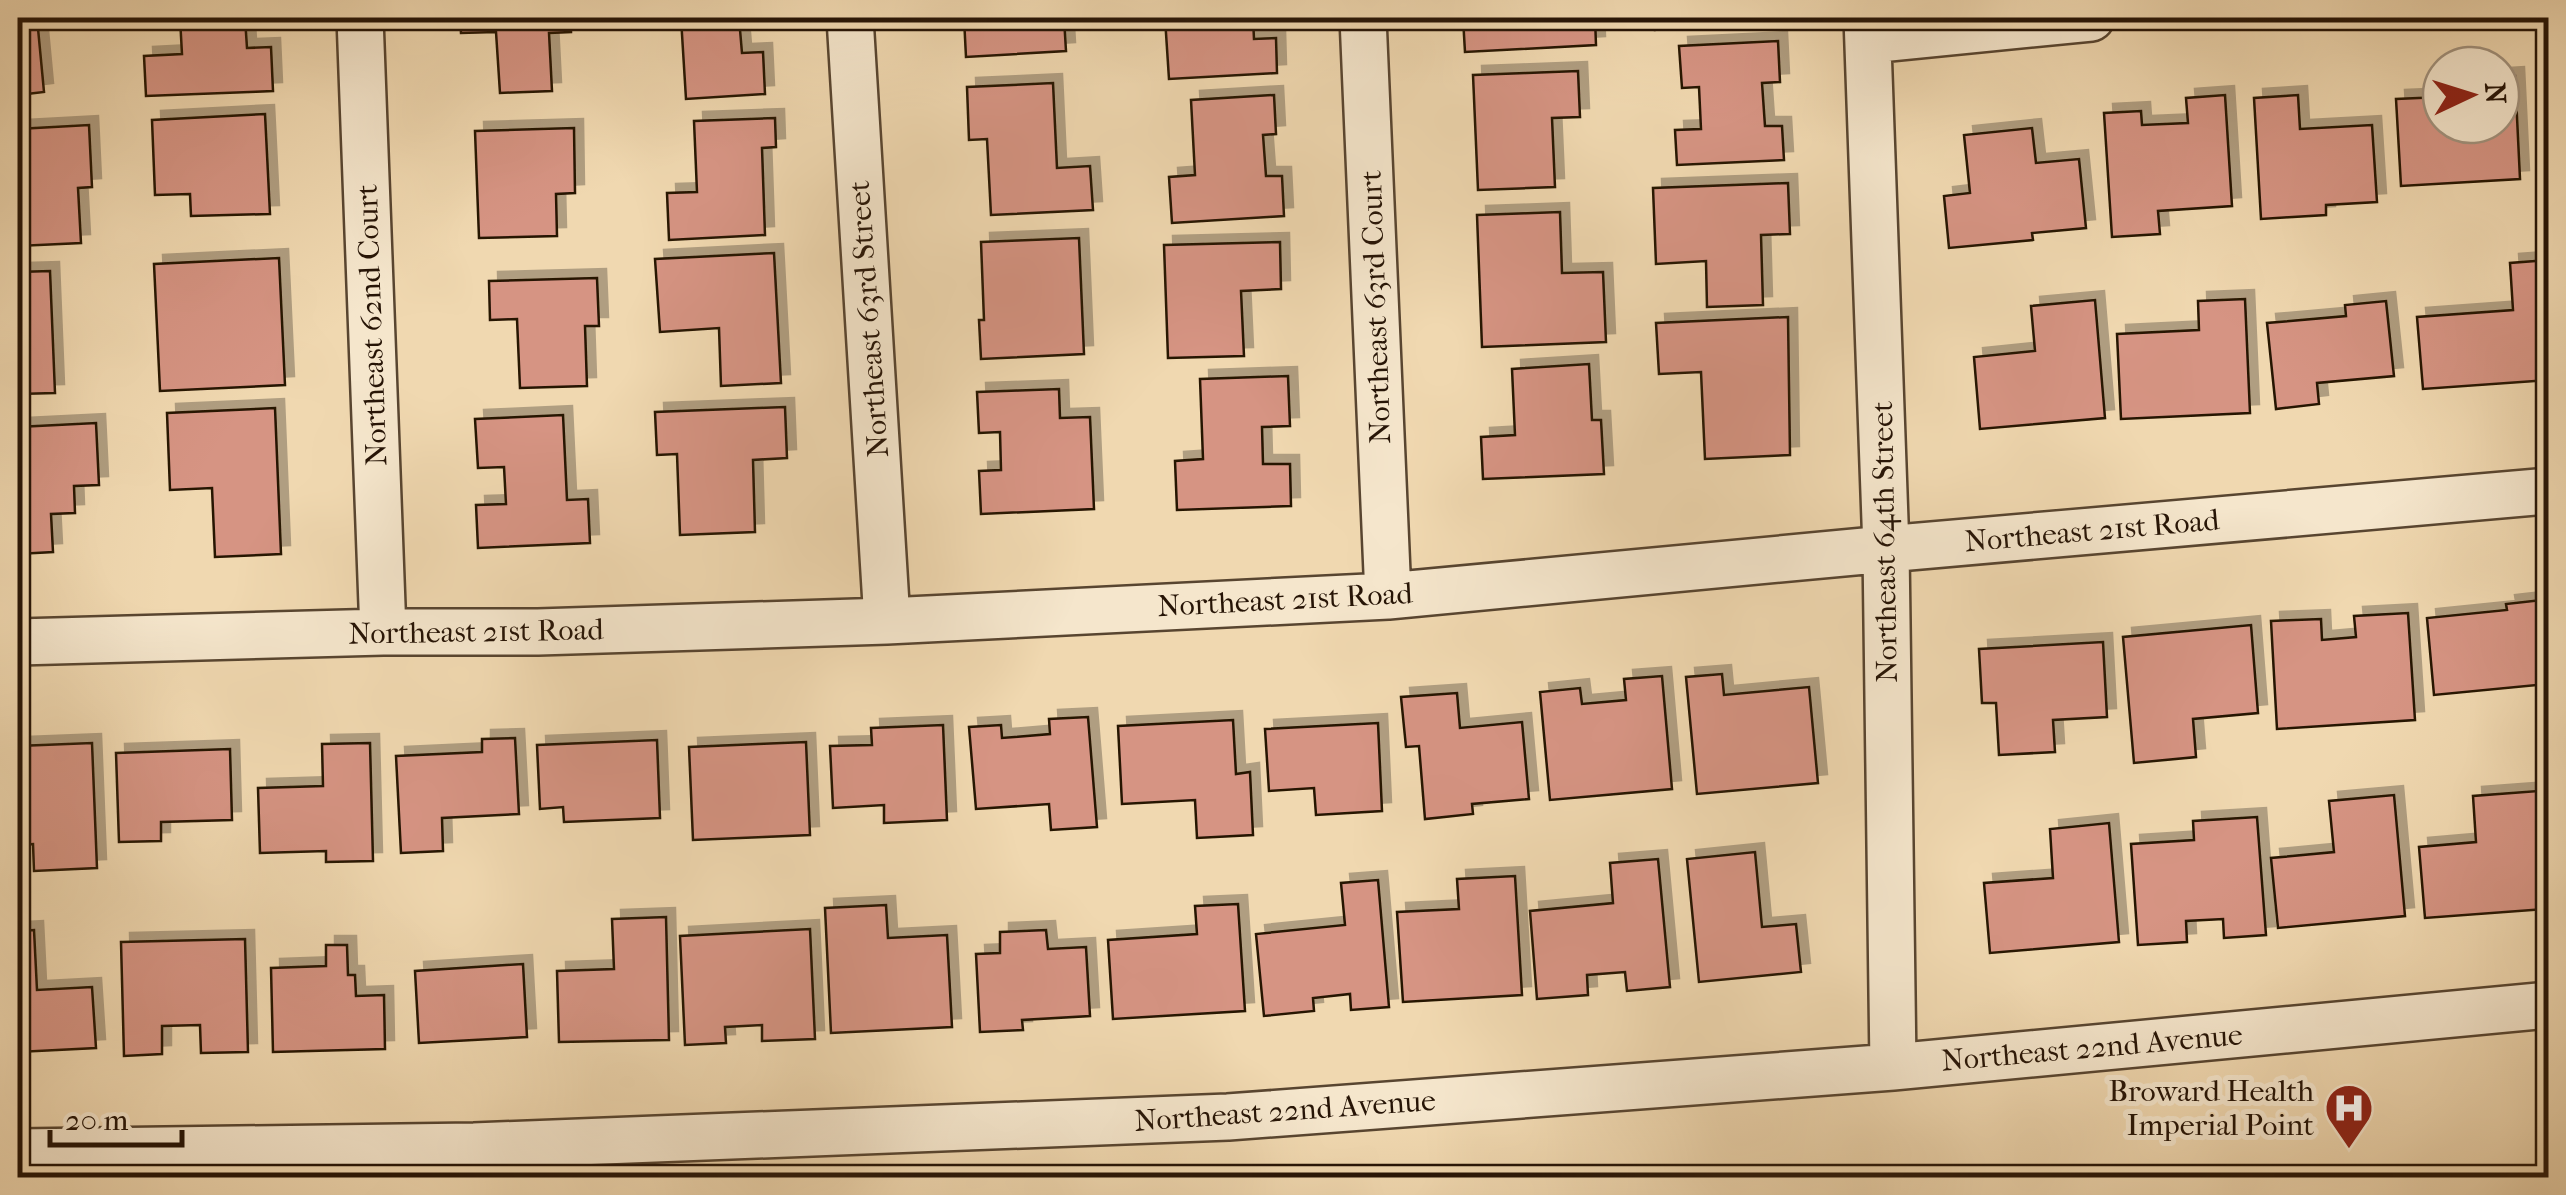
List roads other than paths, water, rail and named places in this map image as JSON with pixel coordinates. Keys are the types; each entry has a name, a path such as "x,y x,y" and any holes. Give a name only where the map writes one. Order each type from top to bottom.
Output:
{"street":[{"name":"Northeast 62nd Court","path":"360,18 382,632"},
{"name":"Northeast 63rd Street","path":"850,18 888,621"},
{"name":"Northeast 63rd Court","path":"1363,18 1388,596"},
{"path":"1868,29 2091,18"},
{"name":"Northeast 64th Street","path":"1868,29 1886,549 1893,1067"},
{"name":"Northeast 21st Road","path":"18,642 888,621 1388,596 2548,491"},
{"name":"Northeast 22nd Avenue","path":"18,1152 476,1162 1228,1118 1893,1067 2548,1004"}],"place":[{"name":"Broward Health Imperial Point","path":"2349,1150"}]}
